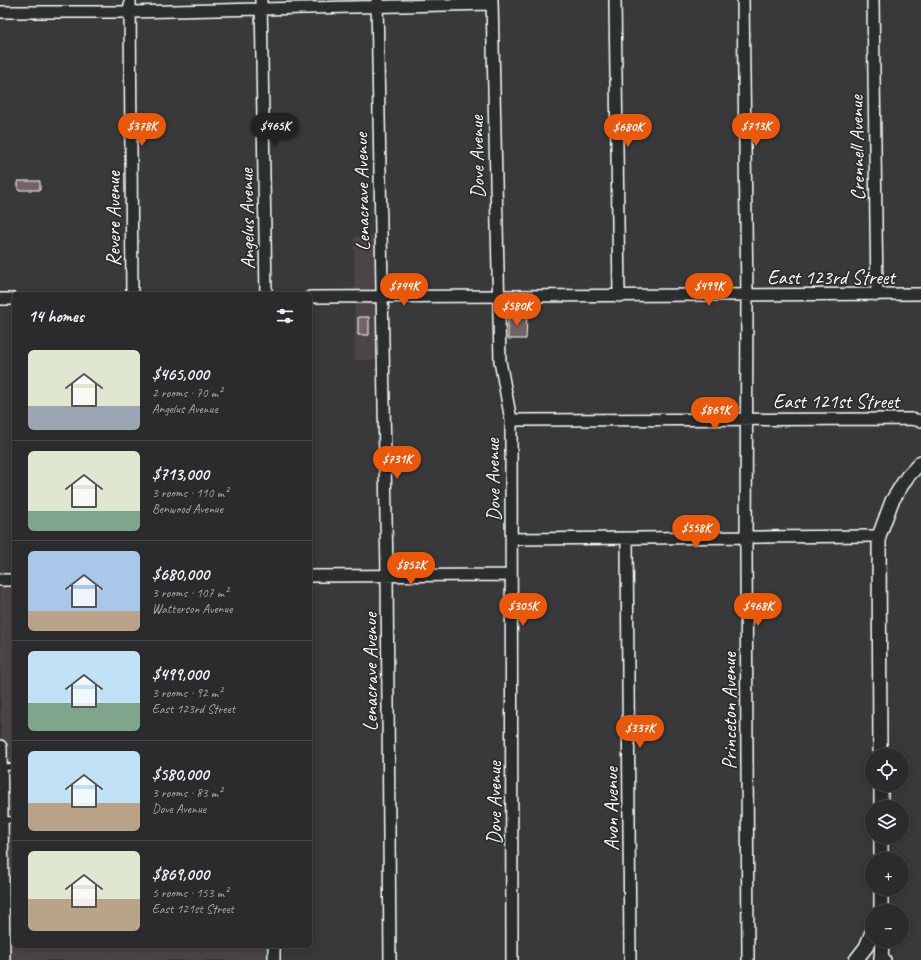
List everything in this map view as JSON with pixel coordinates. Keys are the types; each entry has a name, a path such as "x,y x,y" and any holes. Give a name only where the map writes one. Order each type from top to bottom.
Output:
{"street":[{"name":"Revere Avenue","path":"130,0 132,292"},
{"path":"614,0 618,296"},
{"name":"Princeton Avenue","path":"742,0 747,295 746,538 748,960"},
{"name":"Crennell Avenue","path":"873,0 877,295"},
{"path":"0,12 130,12 262,5 492,2"},
{"name":"Dove Avenue","path":"492,2 500,361 511,420 512,960"},
{"name":"Lenacrave Avenue","path":"377,3 387,575 390,960"},
{"name":"Angelus Avenue","path":"262,5 266,292"},
{"name":"East 123rd Street","path":"312,297 921,294"},
{"path":"0,299 12,299"},
{"name":"East 121st Street","path":"511,420 911,418 921,421"},
{"path":"880,748 879,536 892,501 907,477 921,462"},
{"path":"512,539 879,536"},
{"name":"Avon Avenue","path":"627,538 630,960"},
{"path":"312,576 512,575"},
{"path":"0,580 12,580"},
{"path":"0,747 4,824 3,960"},
{"path":"274,948 274,960"},
{"path":"856,960 865,948"},
{"path":"882,948 882,960"}],"lane":[{"path":"0,768 12,766"}],"shaded area":[{"path":"381,236 384,360 355,360 354,237"},
{"path":"0,580 12,580 12,948 274,948 274,960 3,960"}],"building":[{"path":"18,181 40,181 40,190 18,190"},
{"path":"508,316 527,316 526,339 508,339"},
{"path":"358,317 369,317 369,335 358,335"}]}
